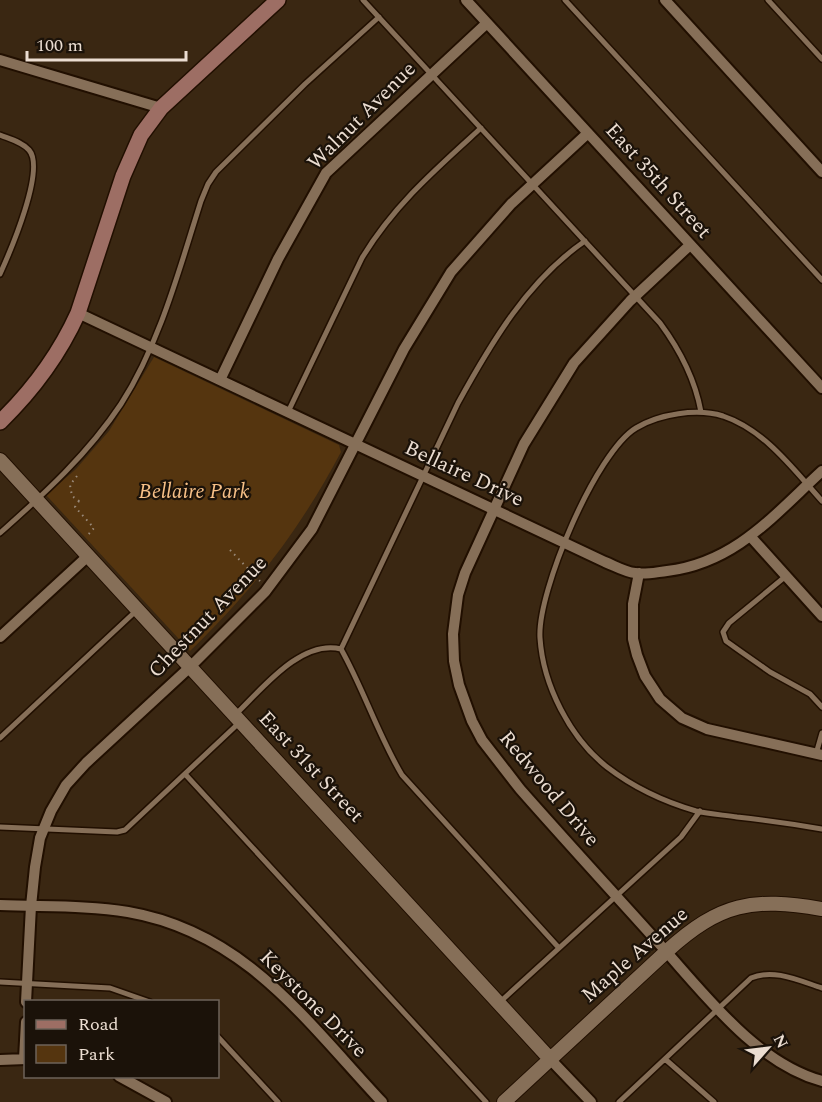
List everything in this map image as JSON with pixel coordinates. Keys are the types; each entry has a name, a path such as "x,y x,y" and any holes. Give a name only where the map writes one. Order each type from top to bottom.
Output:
{"main road":[{"path":"0,422 25,398 51,364 78,313 123,176 141,135 161,108 278,0"}],"street":[{"name":"East 35th Street","path":"466,0 822,388"},
{"path":"664,0 822,172"},
{"name":"Walnut Avenue","path":"220,380 278,259 326,173 488,23"},
{"path":"0,60 161,108"},
{"name":"Chestnut Avenue","path":"26,1000 35,867 51,811 66,785 86,763 190,667 265,592 312,529 404,349 451,272 511,204 588,133"},
{"name":"Redwood Drive","path":"690,245 636,295 574,363 524,444 465,573 455,613 454,661 465,704 472,721 494,757 616,896 748,1038 770,1055 797,1071 822,1081"},
{"name":"Bellaire Drive","path":"78,313 624,570 639,573 672,571 698,565 723,555 750,536 822,471"},
{"name":"East 31st Street","path":"0,460 591,1102"},
{"path":"750,536 822,616"},
{"path":"0,637 88,556"},
{"path":"639,573 633,604 633,639 645,676 660,699 682,718 707,729 819,754"},
{"name":"Maple Avenue","path":"504,1102 695,927 730,909 763,903 793,904 822,909"},
{"name":"Keystone Drive","path":"0,905 111,910 144,915 190,930 222,946 270,983 382,1102"},
{"path":"0,1060 24,1059"},
{"path":"121,1078 166,1102"}],"lane":[{"path":"363,0 636,295 673,341 692,378 700,412"},
{"path":"565,0 822,280"},
{"path":"768,0 822,60"},
{"path":"0,533 74,463 113,414 137,376 165,313 201,201 212,178 225,161 259,128 379,17"},
{"path":"288,412 357,268 375,237 389,217 425,178 481,128"},
{"path":"0,135 19,142 30,150 35,163 31,189 0,274"},
{"path":"341,650 458,403 498,335 538,282 585,241"},
{"path":"822,501 767,443 746,427 724,416 700,412 662,418 648,423 635,429 623,439 609,455 598,474 565,543 549,585 540,624 542,655 554,695 569,724 605,766 647,792 700,812 822,829"},
{"path":"786,576 729,623 723,632 726,641 770,672 810,694 822,707"},
{"path":"0,738 138,610"},
{"path":"0,827 117,832 125,830 184,774 289,664 316,649 326,647 341,650 387,750 402,775 559,948"},
{"path":"819,754 822,733"},
{"path":"184,774 486,1102"},
{"path":"499,1003 681,837 700,812"},
{"path":"619,1102 748,981 762,974 784,976 822,988"},
{"path":"0,982 110,988 144,1000"},
{"path":"219,1038 278,1102"},
{"path":"665,1059 714,1102"}],"path":[{"path":"77,476 70,485 72,496 81,502 75,507 94,528 86,536 91,542"},
{"path":"230,550 260,580"}],"green space":[{"name":"Bellaire Park","path":"154,357 339,445 341,452 309,508 274,558 235,605 190,651 46,495 76,469 109,431"}]}
